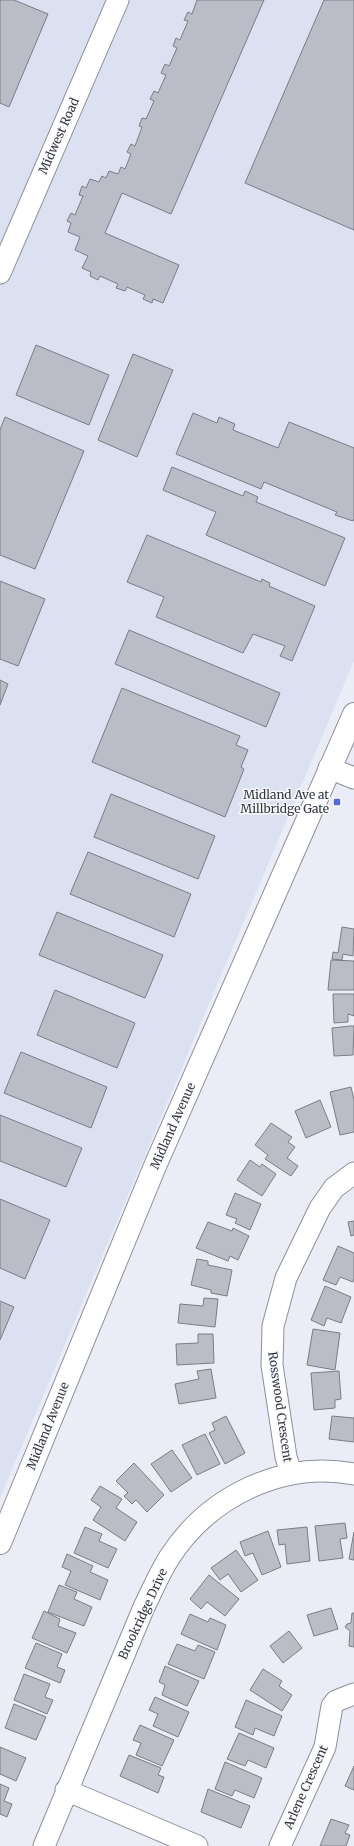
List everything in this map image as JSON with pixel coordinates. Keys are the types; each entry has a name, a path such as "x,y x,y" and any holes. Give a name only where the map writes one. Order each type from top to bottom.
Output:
{"main road":[{"name":"Midland Avenue","path":"0,1543 155,1166 354,714"}],"street":[{"name":"Midwest Road","path":"0,273 118,0"},
{"path":"329,768 354,778"},
{"name":"Rosswood Crescent","path":"291,1473 286,1457 272,1365 273,1326 286,1278 320,1208 334,1188 354,1173"},
{"name":"Brookridge Drive","path":"44,1846 66,1790 144,1607 169,1558 190,1531 220,1504 250,1488 291,1473 322,1471 354,1474"},
{"name":"Arlene Crescent","path":"280,1846 325,1747 332,1706 336,1701 354,1694"},
{"path":"66,1790 197,1846"}],"shaded area":[{"path":"0,0 354,0 354,661 0,1498"}],"building":[{"path":"0,0 14,0 48,14 9,107 0,103"},
{"path":"197,0 264,0 171,214 122,193 105,233 179,265 163,303 153,299 152,303 143,299 145,295 127,287 125,291 116,288 118,284 100,276 98,280 90,276 91,272 82,268 88,256 75,250 80,237 68,232 71,223 67,221 71,213 75,215 83,196 79,195 82,186 86,188 90,179 99,182 102,176 106,178 109,171 118,174 121,167 125,169 131,154 127,152 131,144 135,146 142,127 139,126 142,118 146,119 154,101 150,99 154,91 158,93 166,75 161,73 165,64 169,66 177,48 173,46 176,38 180,40 188,21 184,20 188,12 192,14"},
{"path":"324,0 354,0 354,230 245,183"},
{"path":"36,345 109,375 89,425 16,395"},
{"path":"133,354 173,370 137,457 98,440"},
{"path":"193,413 217,423 219,417 235,424 233,430 278,448 289,422 354,448 353,521 335,515 337,512 264,482 261,489 176,454"},
{"path":"5,417 84,451 35,569 0,555 0,430"},
{"path":"172,467 243,496 245,491 258,497 256,502 345,538 325,586 206,535 216,512 163,490"},
{"path":"147,535 261,582 262,579 270,583 269,586 315,606 292,661 280,656 285,646 253,634 243,653 156,617 164,597 127,582"},
{"path":"0,581 45,599 18,666 0,659"},
{"path":"129,630 280,693 266,727 115,664"},
{"path":"0,680 8,684 0,705"},
{"path":"122,688 240,736 236,745 248,750 241,767 244,769 225,817 92,762"},
{"path":"111,794 215,836 198,879 94,837"},
{"path":"88,852 191,894 174,937 70,894"},
{"path":"57,912 163,955 145,998 39,955"},
{"path":"342,927 354,929 353,956 343,954 342,960 332,959 333,952 338,953"},
{"path":"331,960 354,961 354,990 328,990"},
{"path":"55,990 135,1023 117,1068 37,1035"},
{"path":"333,994 354,994 354,1016 348,1014 348,1022 334,1023"},
{"path":"354,1026 353,1055 334,1056 332,1028"},
{"path":"21,1052 107,1087 91,1128 4,1093"},
{"path":"351,1087 354,1100 354,1132 340,1135 330,1092"},
{"path":"320,1100 331,1127 306,1138 295,1111"},
{"path":"0,1115 82,1148 66,1187 0,1161"},
{"path":"271,1123 292,1137 288,1142 295,1147 287,1158 298,1166 291,1176 265,1159 268,1155 255,1145"},
{"path":"250,1160 260,1167 262,1164 276,1174 262,1196 237,1180"},
{"path":"235,1193 261,1204 250,1230 235,1223 237,1219 226,1215"},
{"path":"0,1199 50,1220 25,1279 0,1268"},
{"path":"354,1221 354,1235 351,1236 348,1222"},
{"path":"208,1222 232,1231 233,1228 249,1236 238,1260 230,1256 228,1261 196,1248"},
{"path":"338,1246 354,1253 354,1279 353,1282 340,1277 336,1285 323,1280"},
{"path":"197,1259 208,1261 208,1265 232,1270 227,1296 211,1293 211,1290 191,1285"},
{"path":"325,1286 351,1297 341,1323 327,1318 324,1326 311,1320"},
{"path":"204,1298 218,1299 215,1327 178,1323 180,1304 203,1306"},
{"path":"0,1301 14,1307 0,1340"},
{"path":"313,1329 340,1333 335,1370 307,1365"},
{"path":"198,1334 213,1334 214,1363 177,1365 176,1344 198,1343"},
{"path":"211,1369 216,1398 179,1404 175,1384 199,1379 197,1371"},
{"path":"339,1371 341,1399 335,1400 335,1408 314,1410 311,1373"},
{"path":"226,1416 245,1453 225,1464 209,1433 215,1430 212,1423"},
{"path":"332,1416 354,1418 354,1442 329,1439"},
{"path":"205,1434 220,1464 197,1475 182,1445"},
{"path":"172,1450 192,1478 171,1492 151,1464"},
{"path":"134,1463 164,1495 147,1512 136,1500 132,1504 124,1496 128,1493 116,1481"},
{"path":"100,1486 122,1499 116,1508 137,1522 125,1541 93,1520 101,1507 91,1500"},
{"path":"345,1523 347,1538 340,1539 343,1558 319,1561 315,1526"},
{"path":"85,1527 102,1534 99,1541 117,1549 108,1568 74,1553"},
{"path":"307,1527 310,1561 287,1564 285,1544 279,1545 277,1530"},
{"path":"268,1531 281,1567 262,1575 253,1553 245,1556 240,1542"},
{"path":"354,1532 354,1560 349,1559"},
{"path":"236,1550 258,1580 241,1592 228,1574 220,1580 211,1568"},
{"path":"67,1554 93,1566 90,1572 108,1580 100,1600 65,1585 71,1571 62,1567"},
{"path":"209,1575 239,1599 225,1616 207,1602 201,1609 190,1599"},
{"path":"59,1585 77,1592 74,1599 92,1607 84,1626 48,1612"},
{"path":"331,1608 338,1629 314,1636 307,1615"},
{"path":"44,1611 60,1619 58,1626 76,1633 67,1653 32,1638"},
{"path":"352,1613 354,1613 354,1647 349,1646 350,1631 345,1627 347,1624 351,1623"},
{"path":"190,1614 208,1622 210,1618 226,1625 217,1650 181,1634"},
{"path":"289,1631 302,1648 283,1663 270,1646"},
{"path":"36,1643 62,1654 57,1667 65,1670 60,1683 25,1668"},
{"path":"177,1644 195,1651 198,1645 215,1652 204,1679 168,1664"},
{"path":"165,1666 199,1681 187,1706 162,1695 165,1685 159,1682"},
{"path":"263,1669 282,1681 279,1686 292,1695 282,1711 250,1690"},
{"path":"24,1674 50,1684 45,1697 53,1700 47,1714 14,1700"},
{"path":"155,1697 189,1712 178,1737 153,1726 158,1714 149,1710"},
{"path":"246,1700 282,1716 274,1736 255,1728 253,1735 235,1727"},
{"path":"14,1704 46,1717 36,1740 5,1728"},
{"path":"140,1725 174,1740 162,1766 136,1755 141,1743 133,1740"},
{"path":"239,1733 274,1748 266,1768 248,1760 245,1766 227,1759"},
{"path":"0,1747 26,1758 16,1781 0,1774"},
{"path":"129,1755 161,1768 158,1775 164,1777 158,1793 120,1776"},
{"path":"225,1762 262,1778 254,1798 235,1790 232,1796 215,1789"},
{"path":"354,1766 354,1790 345,1786"},
{"path":"0,1784 9,1788 4,1801 12,1804 7,1817 0,1814"},
{"path":"208,1789 250,1806 241,1828 201,1812"},
{"path":"331,1819 349,1825 345,1833 350,1835 346,1846 320,1846"}],"place":[{"name":"Midland Ave at Millbridge Gate","path":"337,802"}]}
